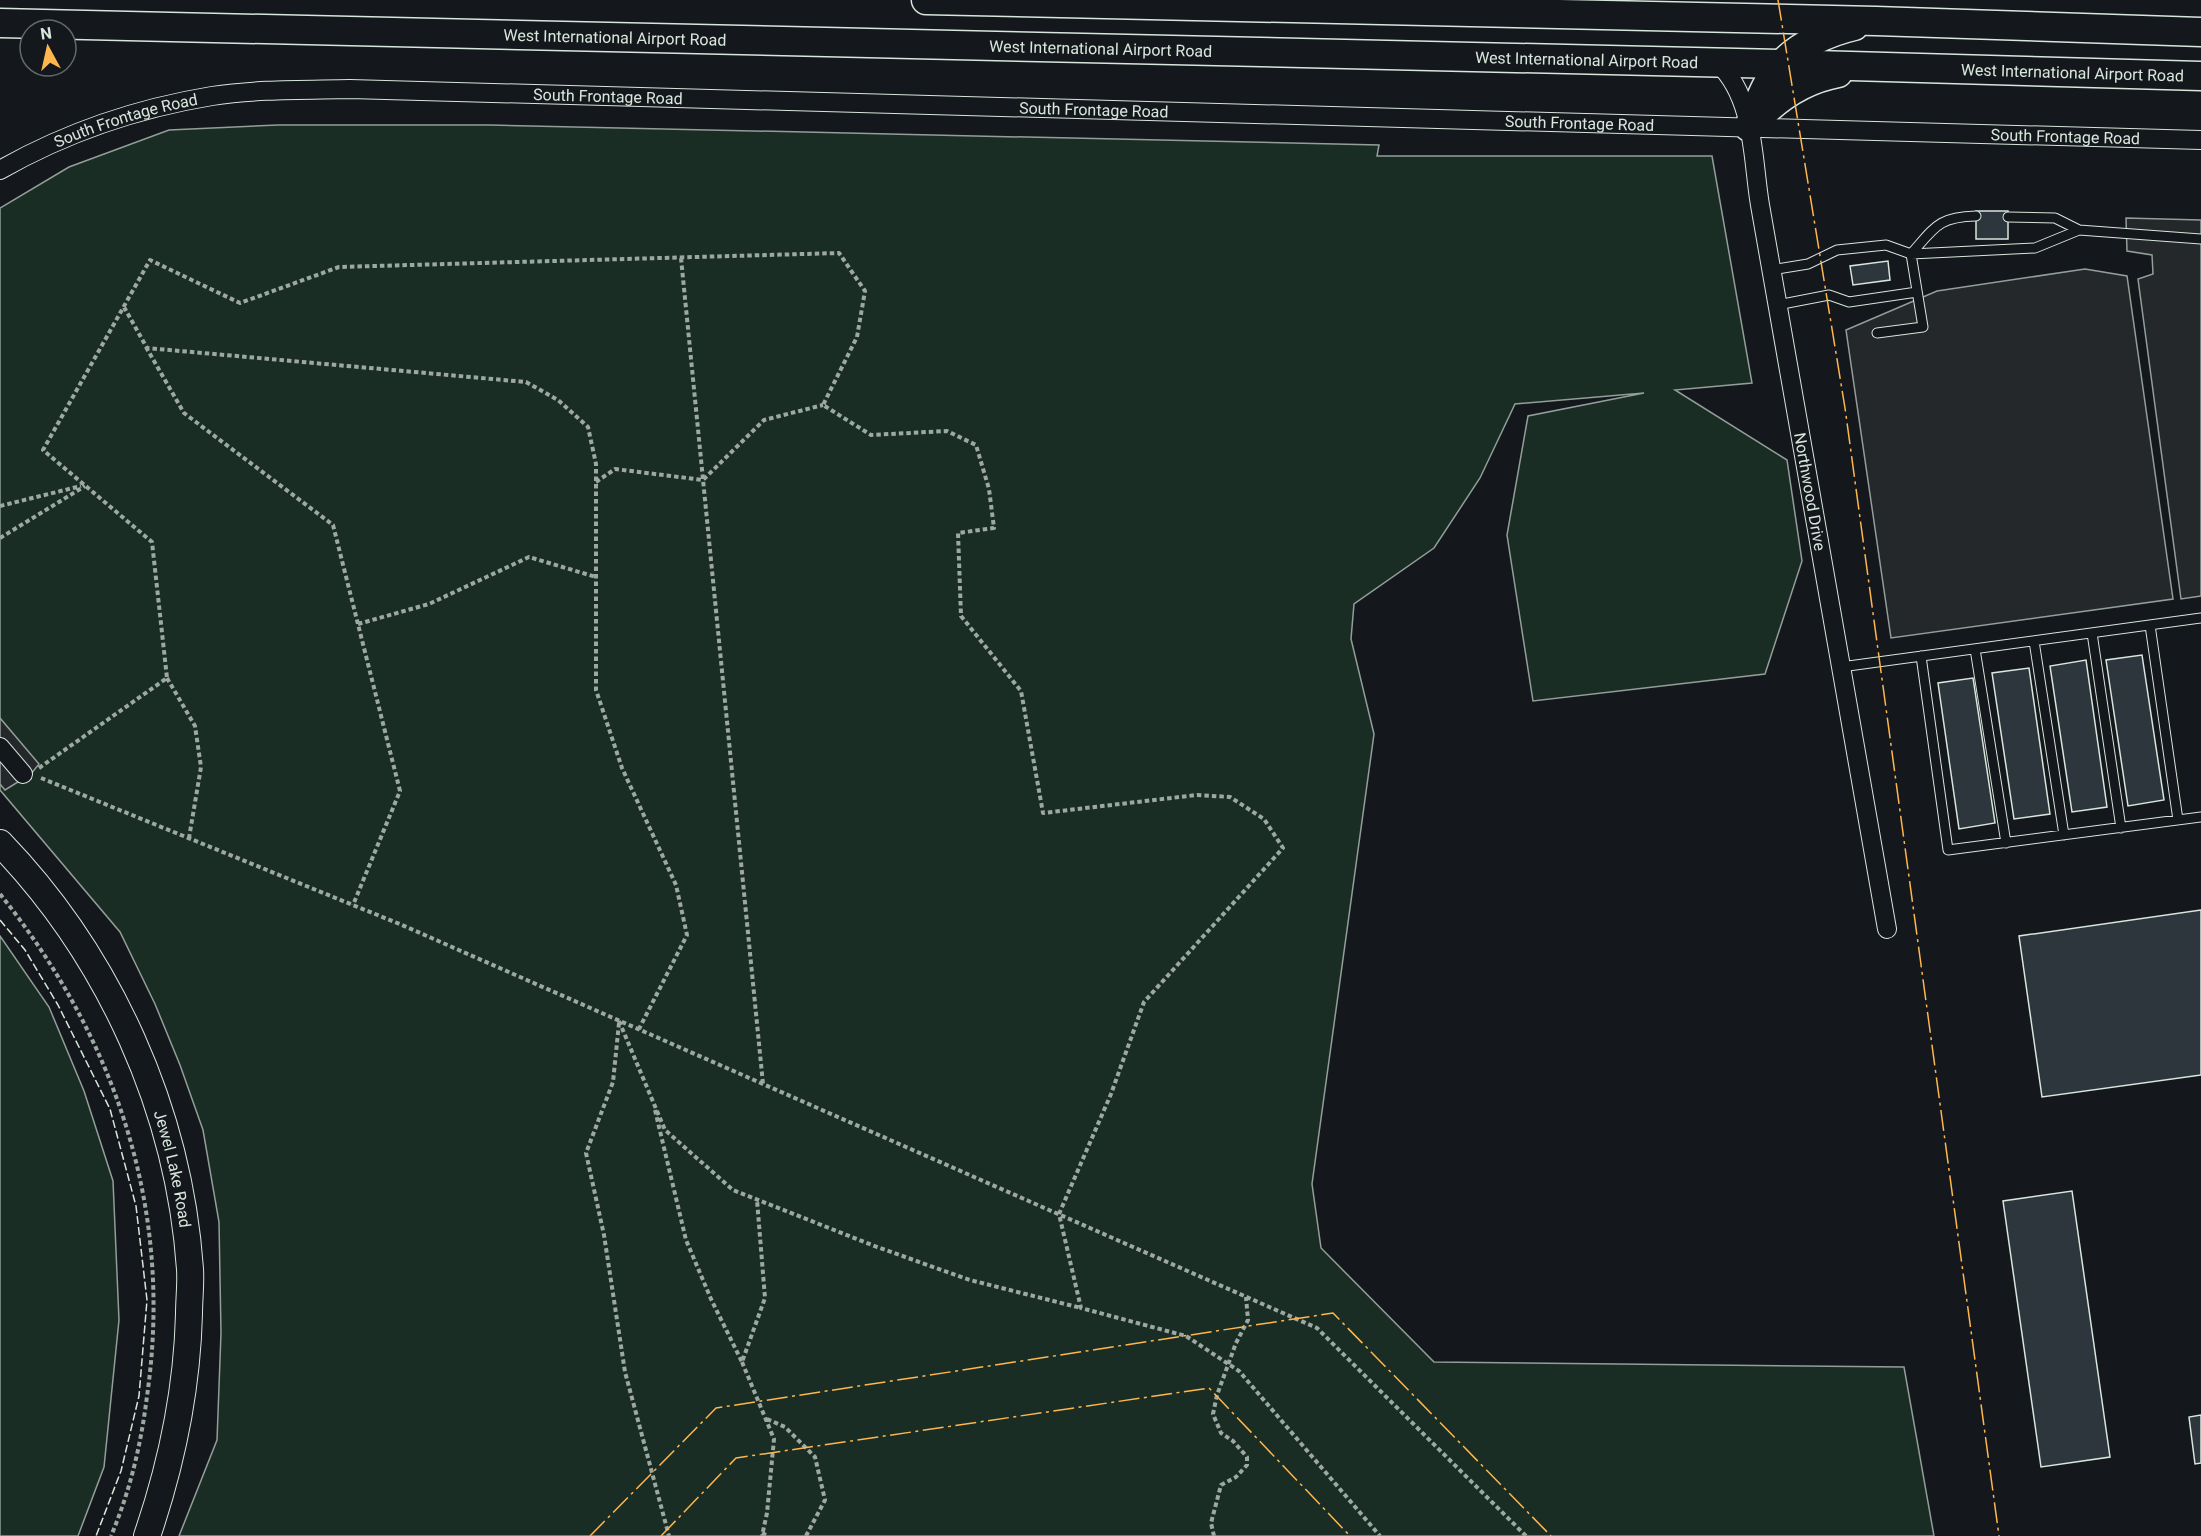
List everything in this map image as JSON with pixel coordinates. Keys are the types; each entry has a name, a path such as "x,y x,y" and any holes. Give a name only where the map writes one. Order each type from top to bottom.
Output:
{"main road":[{"path":"926,0 1743,9 1876,21 2201,32"},
{"path":"1749,127 1768,84 1781,64 1821,37 1844,28 1876,21"},
{"name":"West International Airport Road","path":"0,23 1781,64 2201,76"},
{"path":"1749,127 1777,100 1809,82 1845,71 1887,68"},
{"name":"Jewel Lake Road","path":"0,843 54,906 90,957 112,996 153,1092 173,1157 184,1215 190,1271 188,1344 181,1407 164,1484 147,1536"}],"street":[{"name":"Northwood Drive","path":"1718,63 1734,79 1749,127 1777,305 1887,929"},
{"name":"South Frontage Road","path":"0,170 20,159 102,124 161,106 214,96 268,91 350,88 2201,140"},
{"path":"0,747 27,774"}],"lane":[{"path":"1911,254 1938,223 1956,217 1976,216"},
{"path":"2008,217 2055,219 2079,230 2201,239"},
{"path":"1771,270 1808,264 1838,250 1886,245 1911,254 2035,248 2079,230"},
{"path":"1877,333 1923,327 1911,254"},
{"path":"1777,305 1829,295 1849,302 1917,292"},
{"path":"1841,667 2201,618"},
{"path":"2150,626 2178,820"},
{"path":"2092,633 2121,828"},
{"path":"2034,641 2064,835"},
{"path":"1975,649 2006,843"},
{"path":"1921,656 1948,850 2201,817"}],"path":[{"path":"189,838 201,767 195,726 167,678 152,542 43,450 150,260 240,303 339,267 839,253 865,291 857,337 823,405"},
{"path":"681,258 763,1084"},
{"path":"124,306 147,348 526,382 558,400 588,427 596,464 596,690 622,768 676,885 687,935 639,1029"},
{"path":"124,306 184,413 333,525 400,791 353,905"},
{"path":"703,480 764,420 823,405 871,435 947,431 976,446 989,489 994,528 958,533 961,616 1022,691 1043,813 1197,795 1230,797 1264,819 1283,848 1144,1002 1111,1094 1059,1214 1081,1308"},
{"path":"596,482 615,469 703,480"},
{"path":"0,506 85,486"},
{"path":"0,538 85,486"},
{"path":"358,624 429,604 529,557 596,577"},
{"path":"27,774 167,678"},
{"path":"27,774 353,905 1317,1328 1526,1536"},
{"path":"0,894 40,949 95,1047 124,1116 146,1200 154,1272 155,1307 151,1371 142,1437 132,1477 111,1536"},
{"path":"619,1021 665,1130 733,1191 970,1280 1186,1336 1239,1371 1380,1536"},
{"path":"619,1021 613,1082 586,1153 604,1235 625,1372 669,1536"},
{"path":"652,1099 686,1240 711,1299 742,1362 774,1439 767,1513 762,1535 768,1536"},
{"path":"742,1362 765,1298 757,1200"},
{"path":"1214,1536 1211,1523 1221,1485 1236,1476 1247,1465 1246,1457 1233,1441 1221,1433 1213,1414 1217,1395 1236,1342 1248,1320 1246,1297"},
{"path":"766,1419 784,1426 815,1457 825,1500 806,1536"}],"green space":[{"path":"278,125 490,125 1379,145 1377,156 1712,156 1752,383 1675,390 1787,460 1802,561 1765,674 1533,701 1507,535 1528,416 1644,393 1515,404 1480,478 1434,548 1354,604 1351,639 1374,734 1312,1184 1321,1248 1434,1362 1904,1367 1934,1536 179,1536 217,1440 221,1333 219,1222 203,1130 155,1004 120,932 0,790 0,208 69,167 169,130"},
{"path":"0,936 49,1007 84,1091 113,1181 119,1320 104,1467 78,1536 0,1536"}],"shaded area":[{"path":"2126,218 2201,220 2201,596 2181,599 2138,279 2153,274 2152,255 2127,251"},
{"path":"2085,269 2127,276 2173,599 1891,638 1846,330 1937,291"},
{"path":"0,718 39,764 31,774 5,790 0,784"}],"building":[{"path":"1976,211 2008,211 2008,239 1976,239"},
{"path":"1888,261 1890,280 1853,285 1850,266"},
{"path":"2142,655 2164,800 2128,806 2106,660"},
{"path":"2086,660 2107,807 2072,812 2050,666"},
{"path":"2029,668 2050,814 2014,819 1992,673"},
{"path":"1973,678 1995,823 1959,829 1938,683"},
{"path":"2201,910 2201,1075 2042,1097 2019,936"},
{"path":"2072,1191 2110,1457 2041,1467 2003,1201"},
{"path":"2201,1415 2201,1463 2195,1464 2189,1417"}],"fence":[{"path":"0,920 25,950 58,1005 110,1109 136,1206 147,1300 139,1396 121,1471 96,1536"}],"power":[{"path":"1778,0 1845,408 1999,1536"},
{"path":"590,1536 716,1408 1333,1313 1551,1536"},
{"path":"661,1536 736,1458 1209,1388 1350,1536"}]}
